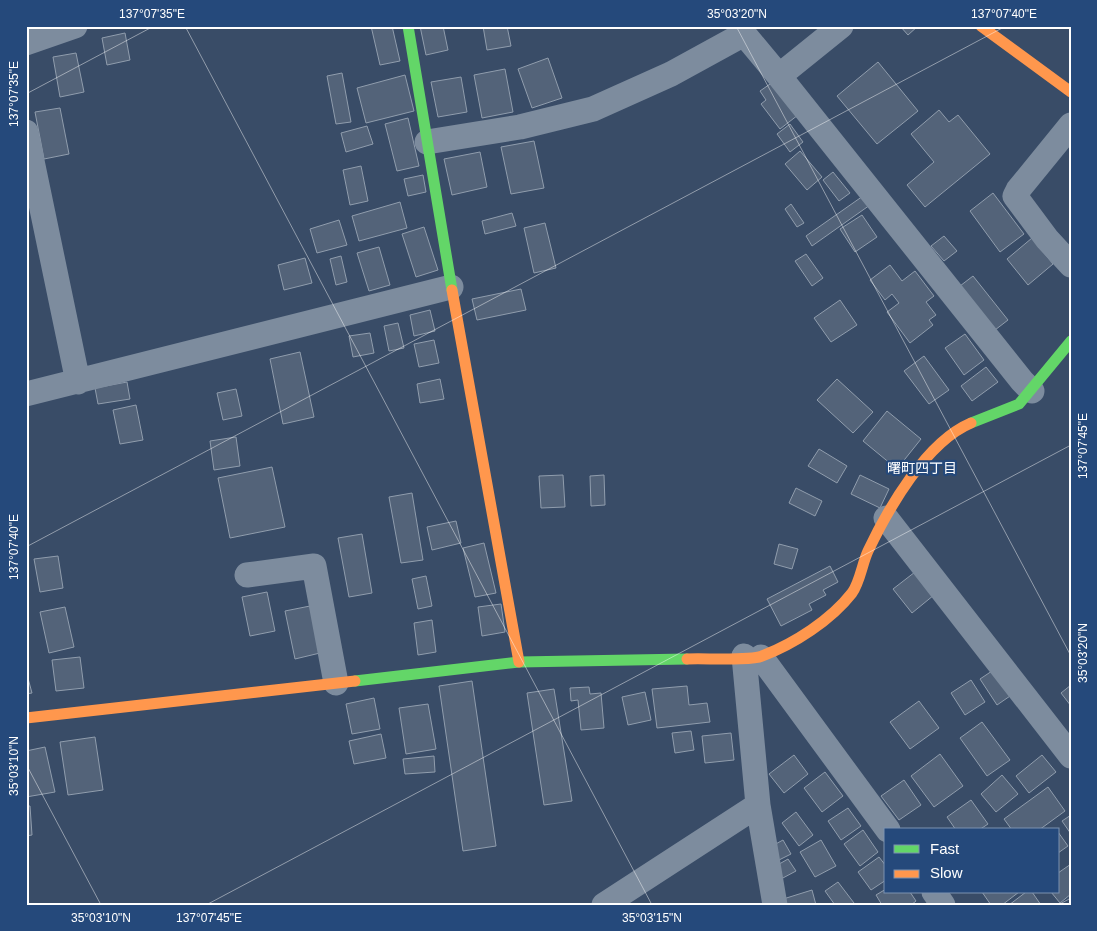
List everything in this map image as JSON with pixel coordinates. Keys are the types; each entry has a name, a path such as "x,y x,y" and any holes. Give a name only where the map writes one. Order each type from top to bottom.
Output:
{"street":[{"path":"26,44 75,26"},
{"path":"408,26 451,287 519,662"},
{"path":"779,76 841,26"},
{"path":"981,26 1071,92"},
{"path":"427,142 520,127 593,109 671,74 744,34 1022,381 1032,391"},
{"path":"1071,125 1015,196 1071,265"},
{"path":"26,132 37,236 78,382"},
{"path":"26,394 451,287"},
{"path":"26,718 519,662 753,656 822,624 853,592 868,552 908,481 938,447 962,427 1019,404 1032,391 1071,341"},
{"path":"886,518 1071,756"},
{"path":"247,576 314,566 336,683"},
{"path":"753,656 758,805 775,905"},
{"path":"753,656 886,828"},
{"path":"604,905 758,805"},
{"path":"936,894 944,905"}],"building":[{"path":"371,26 392,26 400,61 380,65"},
{"path":"420,26 443,26 448,50 426,55"},
{"path":"483,26 507,26 511,46 487,50"},
{"path":"900,26 918,26 908,35"},
{"path":"125,33 130,60 107,65 102,38"},
{"path":"76,53 84,92 60,97 53,57"},
{"path":"548,58 562,98 532,108 518,69"},
{"path":"878,62 918,111 877,144 837,96"},
{"path":"505,69 513,112 482,118 474,75"},
{"path":"342,73 351,122 336,124 327,76"},
{"path":"405,75 414,111 366,123 357,88"},
{"path":"461,77 467,112 438,117 431,82"},
{"path":"773,82 798,115 780,129 761,104 766,100 760,91"},
{"path":"60,108 69,154 44,159 35,112"},
{"path":"939,110 949,122 958,115 990,154 925,207 907,185 934,162 911,134"},
{"path":"408,118 419,166 397,171 385,124"},
{"path":"790,124 803,142 790,152 777,134"},
{"path":"367,126 373,144 346,152 341,133"},
{"path":"534,141 544,188 511,194 501,147"},
{"path":"800,151 822,177 807,190 785,164"},
{"path":"480,152 487,187 452,195 444,159"},
{"path":"361,166 368,201 350,205 343,170"},
{"path":"833,172 850,193 839,201 823,180"},
{"path":"423,175 426,192 408,196 404,179"},
{"path":"993,193 1024,234 1000,252 970,211"},
{"path":"863,196 870,205 812,246 806,236"},
{"path":"400,202 407,228 359,241 352,216"},
{"path":"791,204 804,223 797,227 785,209"},
{"path":"512,213 516,226 485,234 482,221"},
{"path":"862,215 877,237 855,252 840,229"},
{"path":"339,220 347,245 317,253 310,229"},
{"path":"545,223 556,268 534,273 524,228"},
{"path":"424,227 438,270 416,277 402,234"},
{"path":"944,236 957,251 944,261 931,246"},
{"path":"1032,238 1053,264 1028,285 1007,259"},
{"path":"379,247 390,285 369,291 357,253"},
{"path":"806,254 823,278 812,286 795,261"},
{"path":"341,256 347,282 336,285 330,259"},
{"path":"305,258 312,283 284,290 278,265"},
{"path":"890,265 902,281 915,271 934,296 926,302 936,315 929,320 933,325 910,343 887,312 899,303 892,294 885,300 870,280"},
{"path":"973,276 1008,320 995,330 960,286"},
{"path":"521,289 526,310 477,320 472,299"},
{"path":"840,300 857,325 831,342 814,318"},
{"path":"430,310 435,331 414,336 410,315"},
{"path":"398,323 404,348 389,351 384,326"},
{"path":"370,333 374,353 353,357 349,336"},
{"path":"965,334 984,360 964,375 945,348"},
{"path":"434,340 439,363 419,367 414,344"},
{"path":"300,352 314,417 283,424 270,359"},
{"path":"924,356 949,390 929,404 904,371"},
{"path":"986,367 998,382 972,401 961,386"},
{"path":"440,379 444,399 420,403 417,384"},
{"path":"837,379 873,412 853,433 817,400"},
{"path":"127,382 130,399 98,404 95,388"},
{"path":"236,389 242,416 223,420 217,393"},
{"path":"136,405 143,440 120,444 113,410"},
{"path":"887,411 921,439 897,469 863,441"},
{"path":"236,437 240,466 214,470 210,441"},
{"path":"819,449 847,466 837,483 808,466"},
{"path":"272,467 285,527 230,538 218,478"},
{"path":"563,475 565,507 541,508 539,476"},
{"path":"604,475 605,505 591,506 590,476"},
{"path":"860,475 889,489 880,508 851,494"},
{"path":"796,488 822,501 815,516 789,503"},
{"path":"412,493 423,560 401,563 389,497"},
{"path":"456,521 461,543 432,550 427,527"},
{"path":"362,534 372,593 349,597 338,538"},
{"path":"484,543 496,593 475,597 463,548"},
{"path":"779,544 798,549 792,569 774,564"},
{"path":"58,556 63,588 40,592 34,559"},
{"path":"830,566 838,582 823,590 826,595 809,604 812,610 781,626 767,599"},
{"path":"915,572 934,595 912,613 893,589"},
{"path":"426,576 432,606 418,609 412,579"},
{"path":"267,592 275,631 250,636 242,597"},
{"path":"501,604 505,632 482,636 478,607"},
{"path":"310,606 320,653 295,659 285,611"},
{"path":"65,607 74,647 49,653 40,612"},
{"path":"432,620 436,652 418,655 414,623"},
{"path":"80,657 84,688 56,691 52,660"},
{"path":"995,669 1013,694 997,705 980,679"},
{"path":"26,671 32,693 26,694"},
{"path":"971,680 985,702 965,715 951,693"},
{"path":"472,681 496,846 463,851 439,686"},
{"path":"1071,685 1071,706 1061,693"},
{"path":"687,686 689,705 707,703 710,722 657,728 652,689"},
{"path":"589,687 590,694 601,693 604,728 581,730 578,700 571,701 570,688"},
{"path":"554,689 572,801 544,805 527,693"},
{"path":"645,692 651,720 628,725 622,697"},
{"path":"374,698 380,729 352,734 346,704"},
{"path":"919,701 939,728 910,749 890,722"},
{"path":"428,704 436,749 406,754 399,708"},
{"path":"982,722 1010,760 987,776 960,738"},
{"path":"691,731 694,750 675,753 672,733"},
{"path":"731,733 734,760 705,763 702,736"},
{"path":"381,734 386,758 354,764 349,741"},
{"path":"95,737 103,790 68,795 60,742"},
{"path":"45,747 55,792 26,797 26,751"},
{"path":"940,754 963,786 934,807 911,776"},
{"path":"794,755 808,774 784,793 769,774"},
{"path":"1042,755 1056,772 1029,793 1016,776"},
{"path":"434,756 435,772 405,774 403,759"},
{"path":"825,772 843,796 822,812 804,788"},
{"path":"1002,775 1018,794 996,812 981,794"},
{"path":"904,780 921,805 899,820 881,796"},
{"path":"1048,787 1065,811 1042,828 1011,828 1004,819"},
{"path":"971,800 988,824 982,828 955,828 947,817"},
{"path":"26,806 30,806 32,835 26,836"},
{"path":"848,808 861,826 841,840 828,821"},
{"path":"796,812 813,835 799,846 782,823"},
{"path":"1071,815 1071,834 1062,821"},
{"path":"863,830 878,852 860,866 844,844"},
{"path":"1060,835 1068,846 1060,852"},
{"path":"783,840 791,854 779,860 772,846"},
{"path":"821,840 836,866 815,877 800,852"},
{"path":"879,857 884,863 884,881 871,890 858,872"},
{"path":"788,859 796,871 781,879 774,867"},
{"path":"1071,864 1071,894 1060,903 1053,894 1060,894 1060,872"},
{"path":"838,882 854,903 851,905 835,905 825,891"},
{"path":"812,890 816,905 781,905 780,900"},
{"path":"884,890 884,894 911,894 916,901 911,905 882,905 876,895"},
{"path":"983,894 1016,894 1002,905 991,905"},
{"path":"1023,894 1033,894 1041,905 1009,905"}],"traffic: fast":[{"path":"408,26 452,290"},
{"path":"971,423 1019,404 1071,341"},
{"path":"355,681 519,662 687,659"}],"traffic: slow":[{"path":"981,26 1071,92"},
{"path":"452,290 519,662"},
{"path":"687,659 756,658 787,645 834,613 855,589 876,534 910,478 939,445 954,432 971,423"},
{"path":"26,718 355,681"}],"district":[{"name":"曙町四丁目","path":"922,468"}]}
